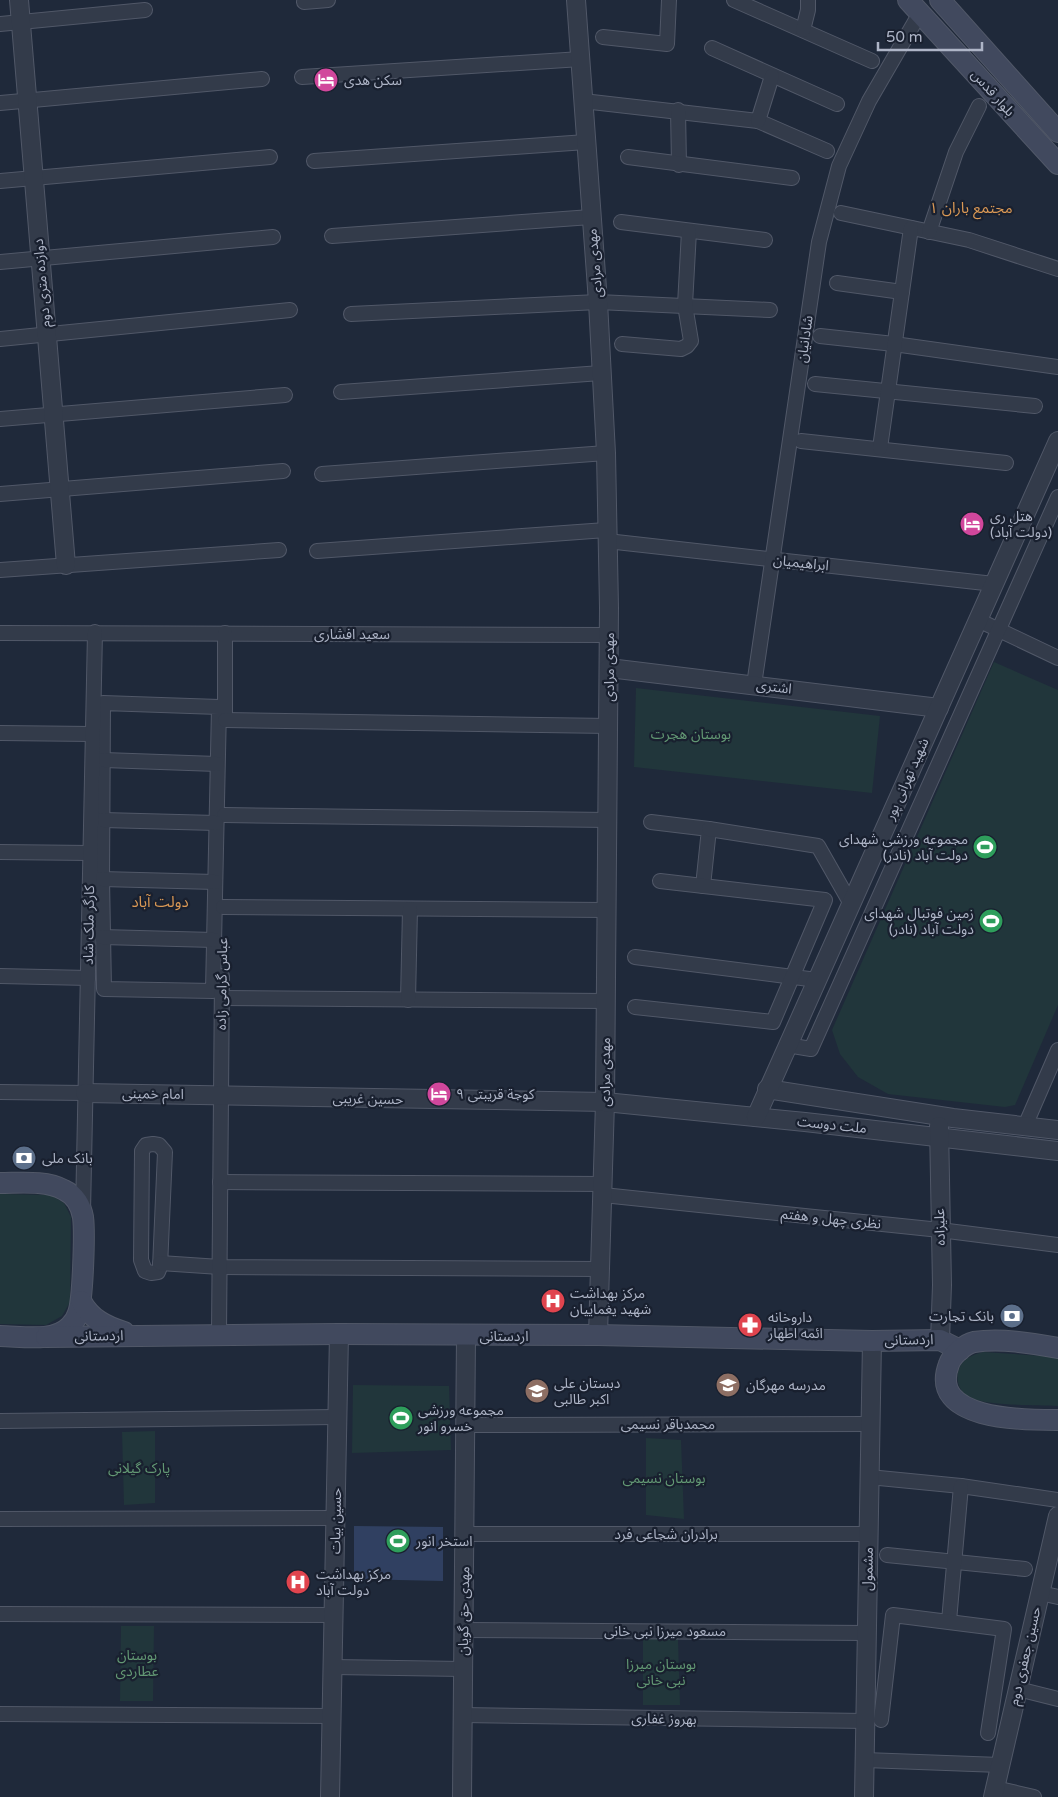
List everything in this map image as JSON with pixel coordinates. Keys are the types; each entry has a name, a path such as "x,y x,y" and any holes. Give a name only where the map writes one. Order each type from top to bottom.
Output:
{"main road":[{"name":"بلوار قدس","path":"940,0 1058,132"},
{"name":"بلوار قدس","path":"914,6 1058,164"},
{"path":"0,1183 41,1184 65,1190 74,1197 83,1218 81,1301 78,1314 70,1327 59,1334 46,1337"},
{"path":"81,1301 93,1317 102,1323 135,1335"},
{"name":"اردستانی","path":"0,1336 219,1334 598,1335 872,1341 940,1340 960,1350"},
{"path":"1058,1348 1001,1341 972,1342 960,1350 949,1363 946,1380 952,1396 966,1408 982,1414 1058,1420"}],"street":[{"name":"دوازده متری دوم","path":"19,0 66,565"},
{"path":"304,2 328,0"},
{"name":"مهدی مرادی","path":"576,0 598,302 606,453 609,635 608,820 604,1001 605,1102 598,1335"},
{"path":"602,37 667,44 669,0"},
{"path":"734,0 872,61"},
{"path":"803,30 808,10 808,0"},
{"name":"شادانیان","path":"754,685 819,242 840,166 914,6"},
{"path":"0,24 145,10"},
{"path":"712,48 837,104"},
{"path":"302,76 581,60"},
{"path":"758,120 772,76"},
{"path":"0,103 262,79"},
{"path":"583,101 758,120 827,151"},
{"path":"929,232 956,152 979,106"},
{"path":"678,110 679,165"},
{"path":"314,161 586,142"},
{"path":"0,181 270,157"},
{"path":"628,157 792,178"},
{"path":"841,213 969,240 1058,269"},
{"path":"332,236 591,217"},
{"path":"621,222 765,240"},
{"path":"880,448 911,228"},
{"path":"622,344 681,349 691,341 686,305 689,231"},
{"path":"0,262 273,237"},
{"path":"837,283 902,292"},
{"path":"351,314 598,302 770,310"},
{"path":"0,339 290,310"},
{"path":"820,336 894,344 1058,367"},
{"path":"341,392 601,373"},
{"path":"815,384 888,393 1035,406"},
{"path":"0,418 286,395"},
{"path":"801,441 1006,463"},
{"name":"شهید تهرانی پور","path":"756,1117 1058,441"},
{"path":"322,474 606,453"},
{"path":"0,494 283,471"},
{"path":"787,1045 812,1049 1058,497"},
{"name":"ابراهیمیان","path":"317,550 607,536 772,560 994,584"},
{"path":"0,570 280,550"},
{"path":"978,620 1058,658"},
{"name":"کارگر ملک شاد","path":"83,1218 88,978 94,861 92,734 94,632"},
{"name":"سعید افشاری","path":"0,633 609,635"},
{"name":"عباس گرامی زاده","path":"219,1334 223,907 220,819 225,720 226,633"},
{"name":"اشتری","path":"609,668 938,708"},
{"path":"104,703 218,707 217,764 220,819 215,882 214,991 104,989 102,879 94,861 103,820 104,703"},
{"path":"225,720 609,726"},
{"path":"0,733 92,734"},
{"path":"104,760 217,764"},
{"path":"103,820 608,820"},
{"path":"651,822 818,846 851,904"},
{"path":"703,886 710,829"},
{"path":"0,852 94,861"},
{"path":"102,879 215,882"},
{"path":"635,1007 773,1022 825,900 660,882"},
{"path":"223,907 606,910"},
{"path":"408,1000 410,909"},
{"path":"102,937 214,940"},
{"path":"635,957 817,980"},
{"path":"0,976 88,978"},
{"path":"222,998 604,1001"},
{"path":"1025,1126 1058,1050"},
{"name":"ملت دوست","path":"767,1089 939,1115 1058,1130"},
{"path":"0,1092 85,1093"},
{"name":"امام خمینی","path":"85,1093 221,1096"},
{"name":"حسین غریبی","path":"221,1096 605,1102"},
{"name":"ملت دوست","path":"605,1102 1058,1151"},
{"name":"علیزاده","path":"939,1115 942,1285 940,1340"},
{"path":"153,1144 159,1145 165,1152 160,1263 158,1272 151,1273 145,1270 142,1260 142,1151 146,1145 153,1144"},
{"name":"نظری چهل و هفتم","path":"220,1182 603,1190 1058,1245"},
{"path":"160,1263 220,1267 600,1269"},
{"name":"حسین بیات","path":"330,1797 339,1334"},
{"name":"مهدی حق گویان","path":"462,1797 466,1336"},
{"name":"مشمول","path":"864,1797 865,1760 873,1721 867,1633 872,1341"},
{"path":"0,1421 338,1417"},
{"name":"محمدباقر نسیمی","path":"466,1425 870,1424"},
{"path":"869,1477 961,1486 1058,1500"},
{"path":"950,1621 961,1486"},
{"name":"حسین جعفری دوم","path":"994,1793 1058,1516"},
{"path":"0,1519 336,1518"},
{"name":"برادران شجاعی فرد","path":"464,1534 868,1534"},
{"path":"887,1555 955,1560 1025,1569"},
{"path":"1040,1593 1058,1597"},
{"path":"0,1614 334,1615"},
{"path":"873,1721 893,1615 1004,1629 988,1733"},
{"name":"مسعود میرزا نبی خانی","path":"464,1630 867,1633"},
{"path":"333,1667 463,1669"},
{"path":"1018,1689 1058,1699"},
{"path":"0,1714 332,1716"},
{"name":"بهروز غفاری","path":"463,1715 873,1721"},
{"path":"865,1760 1000,1765"},
{"path":"994,1793 1034,1797"}],"green space":[{"name":"مجموعه ورزشی شهدای دولت آباد (نادر)","path":"994,662 1058,690 1058,1005 1015,1105 1005,1107 888,1094 858,1077 840,1054 832,1030"},
{"name":"بوستان هجرت","path":"636,688 880,716 872,793 634,767"},
{"path":"0,1194 51,1195 64,1203 71,1217 70,1302 62,1316 46,1325 0,1324"},
{"path":"983,1352 1058,1357 1058,1406 1001,1404 979,1401 967,1396 961,1390 958,1383 959,1368 968,1358"},
{"name":"مجموعه ورزشی خسرو انور","path":"353,1385 449,1386 451,1450 352,1453"},
{"name":"پارک گیلانی","path":"155,1431 155,1503 124,1505 122,1432"},
{"name":"بوستان نسیمی","path":"646,1438 681,1440 684,1519 646,1515"},
{"name":"بوستان عطاردی","path":"121,1626 154,1626 153,1701 120,1701"},
{"name":"بوستان میرزا نبی خانی","path":"643,1639 678,1639 680,1705 643,1705"}],"water":[{"name":"استخر انور","path":"354,1526 443,1527 443,1581 354,1579"}],"place":[{"name":"سكن هدى","path":"326,80"},
{"name":"هتل ری (دولت آباد)","path":"972,524"},
{"name":"مجموعه ورزشی شهدای دولت آباد (نادر)","path":"985,847"},
{"name":"زمین فوتبال شهدای دولت آباد (نادر)","path":"991,921"},
{"name":"۹ کوجة قریبتی","path":"439,1094"},
{"name":"بانک ملی","path":"24,1158"},
{"name":"مرکز بهداشت شهید یغماییان","path":"553,1301"},
{"name":"بانک تجارت","path":"1012,1316"},
{"name":"داروخانه ائمه اطهار","path":"750,1325"},
{"name":"مدرسه مهرگان","path":"728,1385"},
{"name":"دبستان علی اکبر طالبی","path":"537,1391"},
{"name":"مجموعه ورزشی خسرو انور","path":"401,1418"},
{"name":"استخر انور","path":"398,1541"},
{"name":"مرکز بهداشت دولت آباد","path":"298,1582"}],"district":[{"name":"مجتمع باران ١","path":"971,208"},
{"name":"دولت آباد","path":"160,902"}]}
